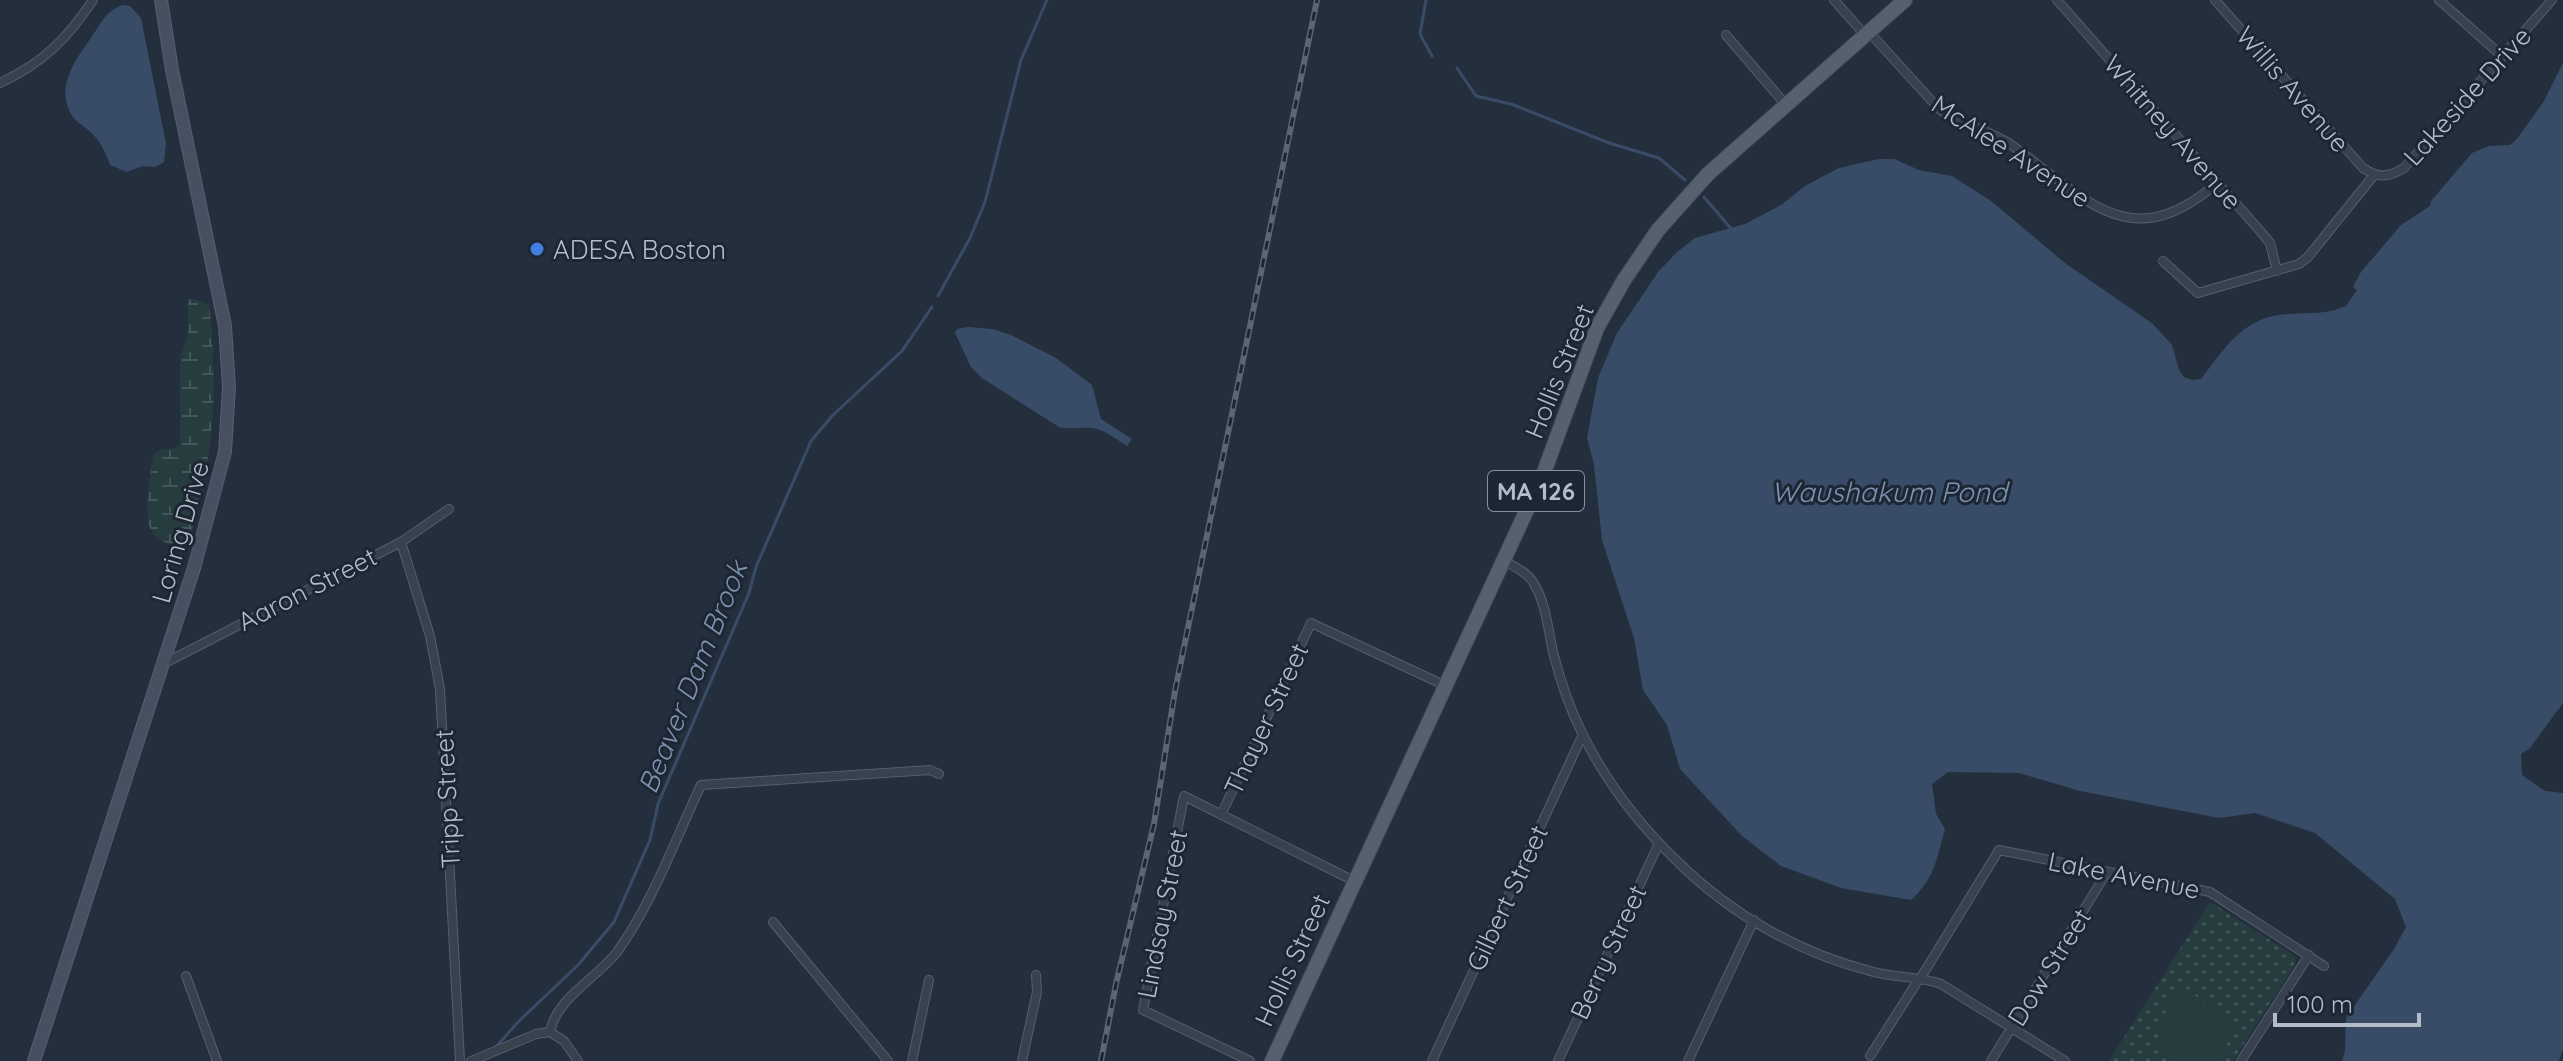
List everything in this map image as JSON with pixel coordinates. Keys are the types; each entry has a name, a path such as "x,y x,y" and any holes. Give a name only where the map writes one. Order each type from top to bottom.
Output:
{"main road":[{"name":"Hollis Street","path":"1272,1061 1504,561 1551,455 1597,328 1624,280 1658,230 1730,153 1905,0"}],"street":[{"path":"0,83 39,63 93,0"},
{"name":"Loring Drive","path":"34,1061 219,484 227,435 229,387 224,317 172,70 161,0"},
{"name":"McAlee Avenue","path":"1834,0 1948,116 2008,143 2078,195 2107,211 2137,219 2158,217 2185,208 2217,183"},
{"name":"Whitney Avenue","path":"2057,0 2270,243 2277,271"},
{"name":"Willis Avenue","path":"2215,0 2354,158 2374,175"},
{"path":"2439,0 2502,56"},
{"name":"Lakeside Drive","path":"2374,175 2385,176 2404,168 2552,0"},
{"path":"1726,35 1786,105"},
{"path":"2163,261 2198,293 2299,264 2374,175"},
{"name":"Aaron Street","path":"163,664 401,542 449,509"},
{"name":"Tripp Street","path":"401,542 430,636 440,689 460,1061"},
{"path":"1504,561 1532,579 1540,597 1560,680 1583,734 1615,788 1681,866 1754,920 1792,942 1882,975 1941,984 2065,1061"},
{"name":"Thayer Street","path":"1221,815 1311,623 1446,686"},
{"name":"Gilbert Street","path":"1432,1061 1583,734"},
{"path":"550,1032 561,1008 600,971 625,940 701,785 930,770 939,774"},
{"name":"Lindsay Street","path":"1221,815 1184,796 1143,1010 1250,1061"},
{"path":"1221,815 1356,882"},
{"name":"Berry Street","path":"1558,1061 1659,843"},
{"name":"Lake Avenue","path":"1919,979 1999,850 2203,890 2217,895 2324,966"},
{"name":"Dow Street","path":"1991,1061 2107,872"},
{"path":"1688,1061 1754,920"},
{"path":"773,922 888,1061"},
{"path":"2241,1061 2309,955"},
{"path":"1022,1061 1037,992 1036,975"},
{"path":"186,976 217,1061"},
{"path":"1870,1056 1919,979"},
{"path":"912,1061 929,980"},
{"path":"474,1060 543,1032 550,1032 564,1041 578,1061"}],"green space":[{"path":"188,300 209,304 213,354 212,428 205,477 193,526 181,548 156,536 150,528 149,480 154,453 176,448 180,442 180,358 188,336"},
{"path":"2210,902 2294,955 2296,963 2233,1061 2109,1061"},
{"path":"2183,986 2237,1029 2216,1061 2170,1061 2158,1039 2168,1005"}],"water":[{"path":"125,5 141,18 166,144 164,162 155,167 142,166 127,172 110,165 98,140 73,117 66,96 69,75 79,56 105,17"},
{"name":"Waushakum Pond","path":"2563,63 2563,703 2530,748 2521,754 2522,775 2545,791 2563,793 2563,1048 2559,1061 2342,1061 2346,1018 2406,927 2395,899 2315,833 2255,813 2219,818 2080,791 2019,773 1948,772 1932,784 1936,814 1945,829 1937,859 1925,884 1911,900 1841,888 1781,866 1742,836 1680,769 1667,725 1643,690 1634,638 1602,540 1594,464 1587,438 1598,378 1617,333 1658,272 1677,252 1695,238 1745,224 1839,168 1879,159 1894,159 1919,170 1952,176 1991,201 2065,263 2153,324 2172,345 2184,377 2201,379 2237,335 2260,320 2325,312 2346,306 2357,290 2353,287 2361,272 2401,225 2430,206 2472,153 2489,146 2510,145 2517,139 2544,101"},
{"path":"957,329 992,329 1011,335 1056,358 1092,385 1101,419 1132,439 1127,446 1097,429 1059,427 982,378 971,367 955,333"}],"waterway":[{"name":"Beaver Dam Brook","path":"938,296 970,238 985,202 1021,60 1047,0"},
{"path":"1426,0 1420,34 1432,56"},
{"path":"1457,68 1476,96 1511,104 1609,143 1659,158 1685,180"},
{"path":"1704,197 1734,232"},
{"name":"Beaver Dam Brook","path":"495,1048 578,965 614,922 650,840 658,804 811,441 833,415 902,351 932,307"}],"railway":[{"path":"1101,1061 1154,824 1175,691 1317,0"}],"place":[{"name":"ADESA Boston","path":"537,249"}]}
